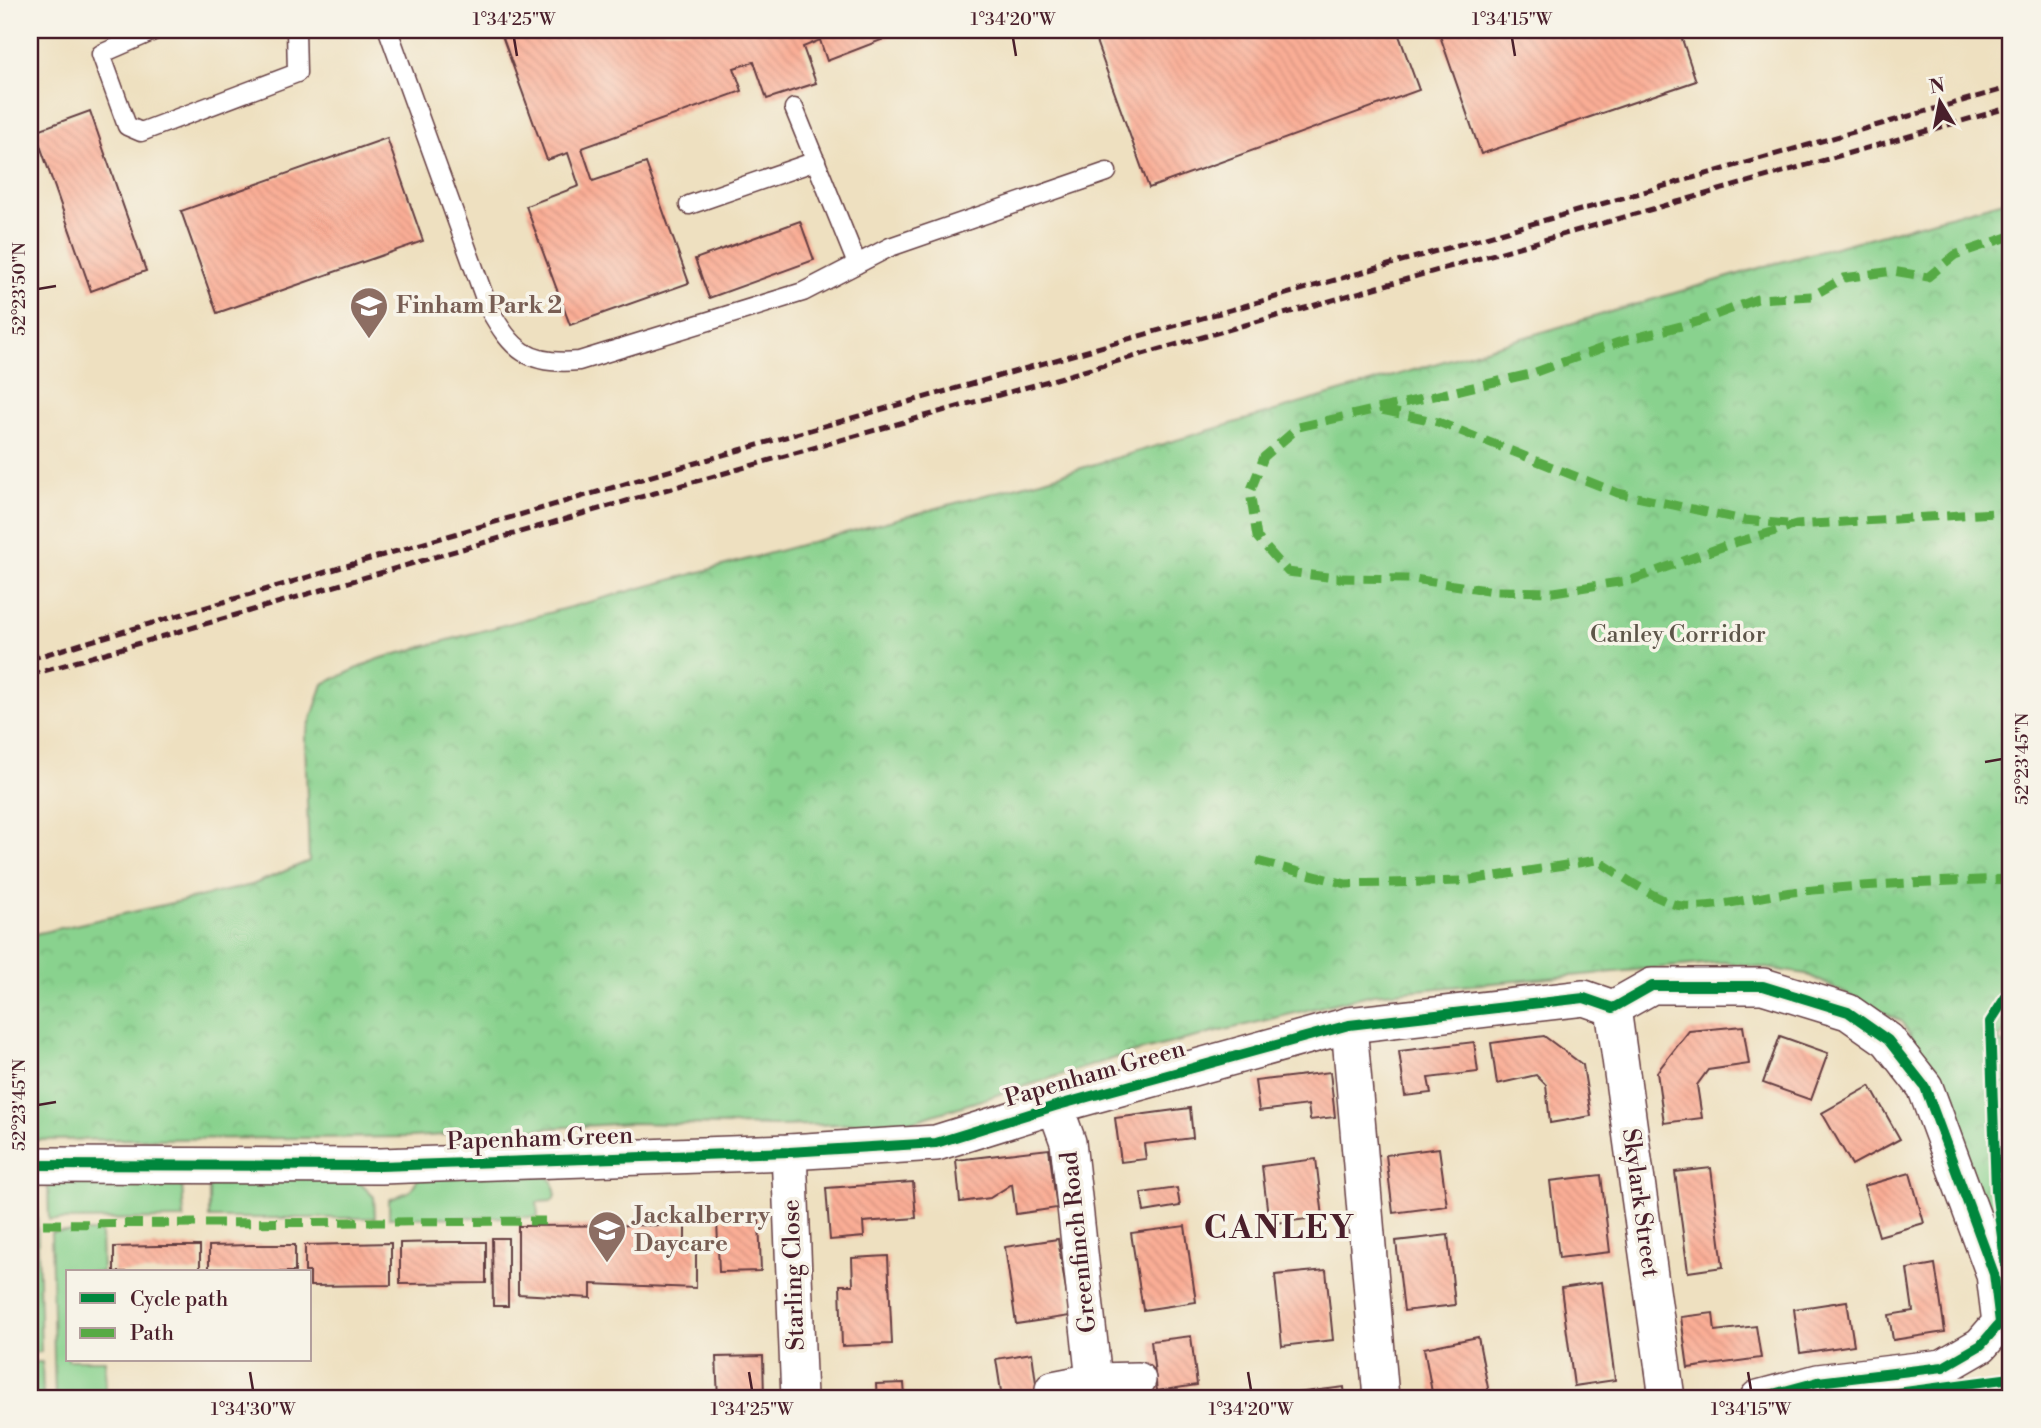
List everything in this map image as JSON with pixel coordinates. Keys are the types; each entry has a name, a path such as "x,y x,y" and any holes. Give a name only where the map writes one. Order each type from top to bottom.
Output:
{"street":[{"path":"1614,1008 1652,986 1763,986 1848,1012 1888,1040 1925,1087 1994,1274 2000,1323 1981,1345 1943,1367 1818,1382 1758,1398"},
{"name":"Papenham Green","path":"30,1165 381,1166 789,1152 936,1143 1055,1106 1349,1025 1584,998 1614,1008"},
{"name":"Skylark Street","path":"1614,1008 1667,1398"},
{"path":"1349,1025 1381,1398"},
{"name":"Greenfinch Road","path":"1055,1106 1068,1142 1094,1381"},
{"name":"Starling Close","path":"789,1152 799,1398"},
{"path":"1053,1389 1094,1381 1139,1380"}],"lane":[{"path":"156,30 101,54 127,126 141,132 297,73 296,30"},
{"path":"388,30 488,307 503,334 519,350 537,360 557,363 579,361 803,292 890,247 1107,172"},
{"path":"794,108 857,264"},
{"path":"689,205 816,161"}],"green space":[{"name":"Canley Corridor","path":"2011,199 2011,1024 1998,1040 2011,1049 2011,1215 2007,1273 1932,1067 1901,1021 1806,974 1724,962 1373,994 1131,1053 911,1122 779,1126 630,1123 412,1137 30,1140 30,935 252,885 309,861 305,738 323,684 378,659 1041,480 1766,266"},
{"path":"421,1174 547,1175 553,1182 556,1196 552,1201 537,1202 538,1217 389,1218 389,1200 410,1191"},
{"path":"213,1176 354,1177 374,1197 375,1218 209,1218 209,1189"},
{"path":"30,1177 36,1177 41,1352 30,1353"},
{"path":"48,1177 182,1181 184,1219 49,1220"},
{"path":"51,1232 101,1232 102,1270 66,1270 66,1362 105,1362 106,1398 55,1398"},
{"path":"30,1362 42,1362 43,1398 30,1398"}],"building":[{"path":"500,30 896,30 897,34 827,61 820,40 803,47 816,83 767,99 754,62 734,68 742,91 582,148 593,181 646,163 689,283 570,325 526,206 579,186 568,153 547,160"},
{"path":"1092,30 1397,30 1419,90 1149,188"},
{"path":"1438,30 1679,30 1696,81 1481,154"},
{"path":"90,111 146,271 91,291 35,131"},
{"path":"387,138 423,241 217,313 181,211"},
{"path":"800,221 814,260 709,298 695,259"},
{"path":"1743,1026 1749,1064 1708,1070 1697,1085 1702,1118 1664,1123 1657,1072 1689,1031"},
{"path":"1544,1036 1583,1065 1591,1116 1550,1123 1546,1085 1536,1075 1497,1084 1491,1043"},
{"path":"1780,1036 1828,1053 1811,1100 1763,1083"},
{"path":"1474,1042 1478,1072 1428,1078 1431,1093 1405,1096 1399,1051"},
{"path":"1330,1072 1335,1117 1310,1120 1308,1105 1259,1111 1255,1081"},
{"path":"1870,1086 1900,1139 1852,1165 1822,1113"},
{"path":"1190,1108 1193,1138 1144,1144 1146,1159 1121,1162 1115,1118"},
{"path":"1439,1148 1447,1206 1393,1213 1386,1155"},
{"path":"1049,1149 1057,1208 1016,1214 1012,1184 990,1198 960,1202 956,1160"},
{"path":"1316,1159 1323,1217 1269,1224 1262,1166"},
{"path":"1711,1168 1723,1267 1688,1272 1675,1172"},
{"path":"1910,1173 1924,1223 1879,1236 1864,1186"},
{"path":"1601,1175 1610,1252 1559,1258 1550,1181"},
{"path":"913,1182 916,1218 863,1222 864,1237 830,1240 826,1188"},
{"path":"1177,1188 1180,1206 1144,1212 1141,1193"},
{"path":"759,1218 761,1271 719,1272 717,1219"},
{"name":"Jackalberry Daycare","path":"685,1225 685,1244 696,1245 696,1288 591,1284 591,1298 518,1294 518,1226"},
{"path":"1185,1226 1196,1302 1143,1310 1131,1233"},
{"path":"1448,1235 1455,1305 1404,1311 1396,1241"},
{"path":"492,1238 508,1238 508,1306 493,1306"},
{"path":"1058,1239 1070,1316 1016,1324 1005,1247"},
{"path":"486,1242 486,1283 400,1284 400,1243"},
{"path":"391,1243 391,1285 312,1286 312,1270 305,1270 305,1245"},
{"path":"295,1245 295,1270 209,1270 209,1246"},
{"path":"200,1246 200,1270 114,1270 114,1247"},
{"path":"888,1256 892,1344 842,1346 840,1285 853,1285 852,1258"},
{"path":"1935,1264 1945,1332 1893,1340 1889,1315 1913,1311 1907,1269"},
{"path":"1326,1270 1333,1340 1282,1346 1275,1275"},
{"path":"1602,1282 1615,1380 1574,1386 1561,1288"},
{"path":"1847,1301 1854,1345 1800,1353 1794,1309"},
{"path":"1713,1313 1715,1331 1756,1326 1761,1358 1688,1368 1681,1317"},
{"path":"1191,1336 1197,1385 1157,1391 1151,1341"},
{"path":"1478,1337 1490,1398 1433,1398 1424,1348"},
{"path":"1032,1353 1038,1398 1002,1398 996,1359"},
{"path":"763,1356 764,1398 718,1398 716,1357"},
{"path":"904,1383 905,1398 877,1398 876,1384"},
{"path":"1344,1387 1345,1398 1288,1398 1287,1394"}],"railway":[{"path":"30,659 740,450 2011,87"},
{"path":"30,675 630,500 2011,107"}],"marked path":[{"path":"2011,236 1955,255 1928,277 1893,271 1844,278 1812,296 1757,299 1700,321 1619,342 1530,374 1299,427 1264,457 1250,492 1257,537 1288,572 1335,578 1414,579 1493,591 1554,592 1632,580 1727,545 1796,525 2011,512"},
{"path":"1382,410 1438,422 1618,493 1743,520 1787,524"},
{"path":"1257,861 1346,884 1464,881 1597,860 1651,894 1682,906 1712,905 1829,889 2011,879"},
{"path":"43,1224 545,1221"}],"cycle path":[{"path":"30,1165 381,1166 789,1152 936,1143 1055,1106 1349,1025 1584,998 1613,1008 1652,986 1763,986 1848,1012 1888,1040 1925,1087 1994,1274 2000,1323 1981,1345 1943,1367 1818,1382 1758,1398"},
{"path":"2011,989 1990,1022 1996,1190 2011,1308"},
{"path":"1859,1398 2011,1378"}],"place":[{"name":"Finham Park 2","path":"369,340"},
{"name":"Jackalberry Daycare","path":"607,1264"}],"district":[{"name":"CANLEY","path":"1280,1228"}]}
